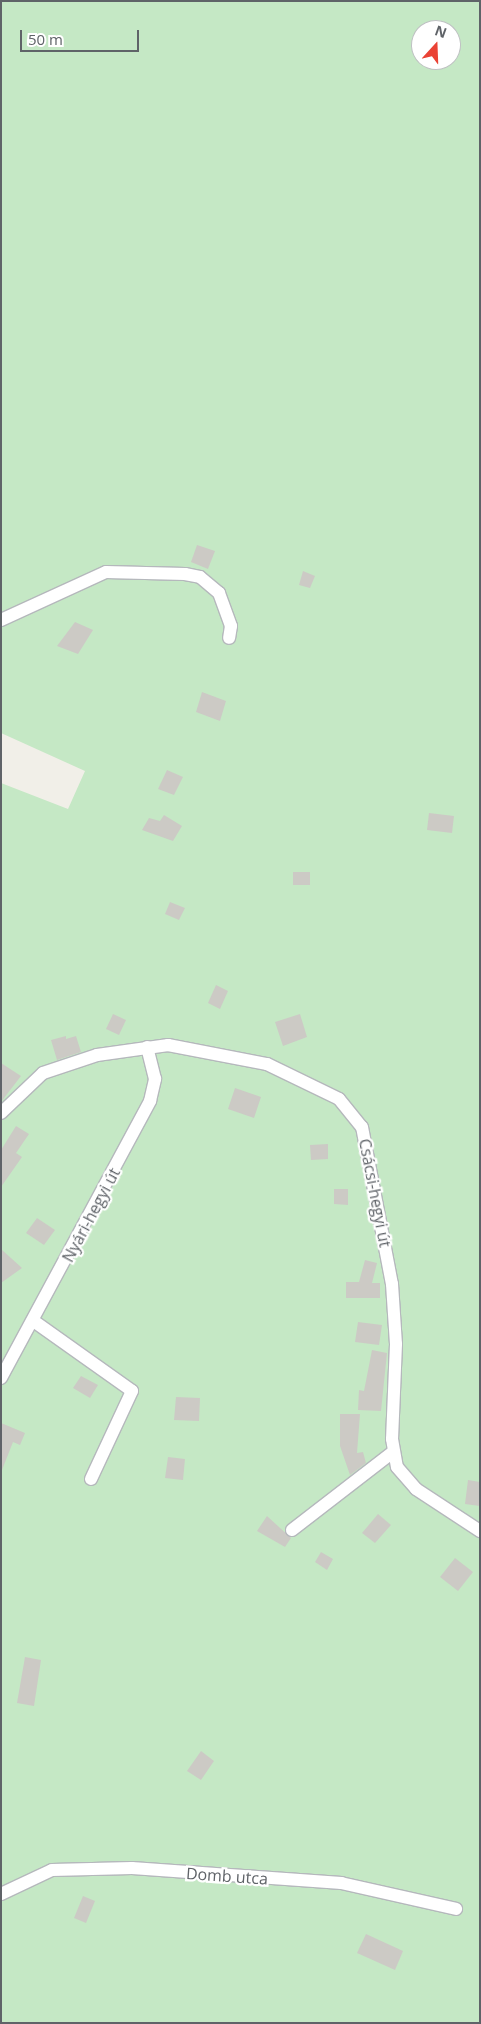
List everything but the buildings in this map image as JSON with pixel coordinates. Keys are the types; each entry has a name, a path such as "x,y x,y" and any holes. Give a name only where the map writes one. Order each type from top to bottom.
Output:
{"street":[{"path":"1,620 106,572 186,574 210,583 219,593 231,626 228,638"},
{"name":"Csácsi-hegyi út","path":"1,1113 43,1073 97,1055 147,1046 192,1047 267,1064 318,1085 339,1099 358,1119 392,1284 393,1452 397,1467 416,1489 480,1531"},
{"name":"Nyári-hegyi út","path":"1,1378 35,1322 150,1101 155,1079 147,1046"},
{"path":"35,1322 132,1391 91,1479"},
{"path":"292,1530 393,1452"},
{"name":"Domb utca","path":"1,1894 52,1870 132,1868 341,1883 456,1909"}],"green space":[{"path":"1,1 480,1 480,2023 1,2023 1,783 68,809 85,771 1,733"}]}
